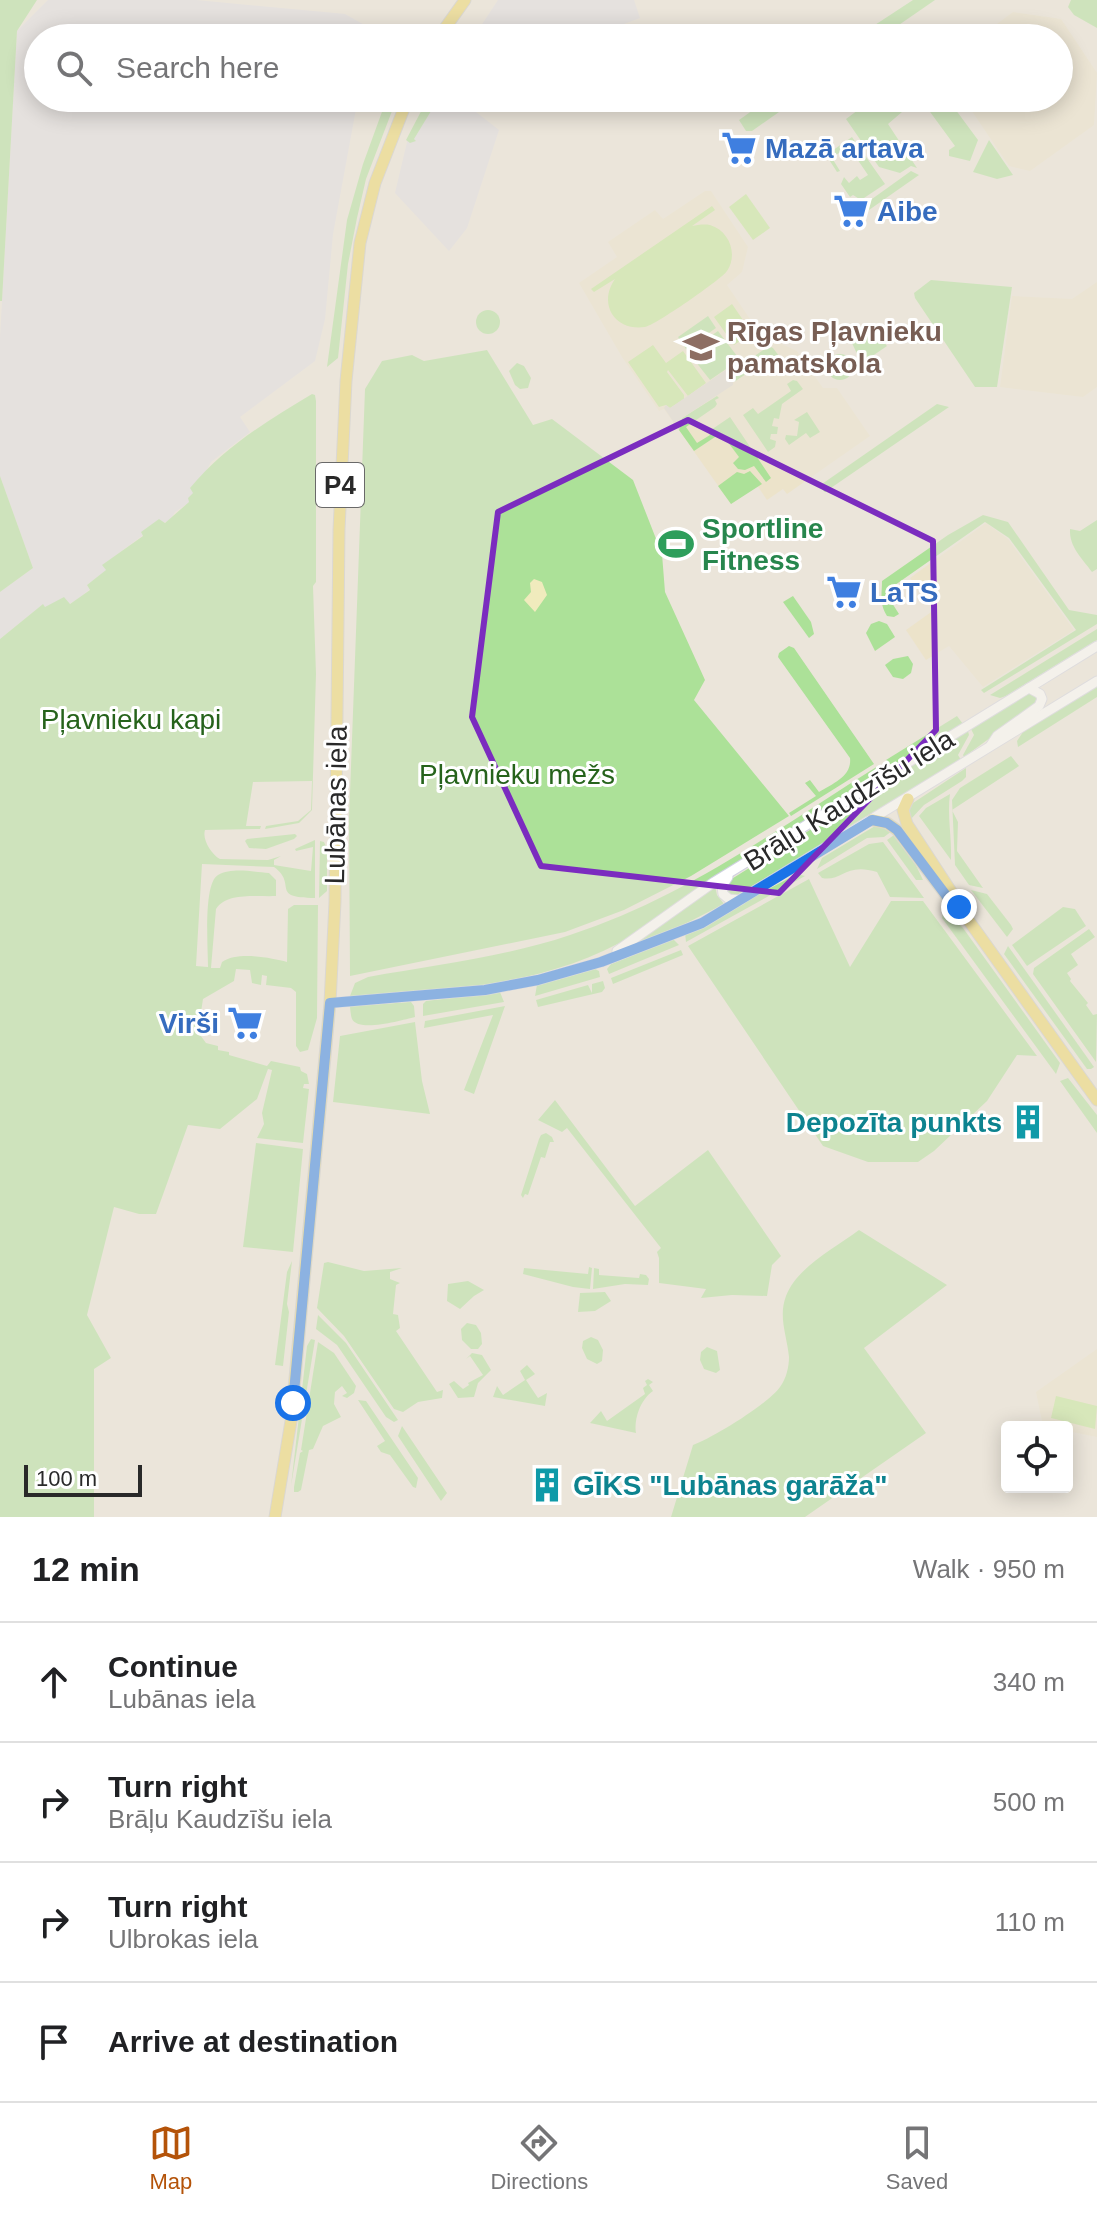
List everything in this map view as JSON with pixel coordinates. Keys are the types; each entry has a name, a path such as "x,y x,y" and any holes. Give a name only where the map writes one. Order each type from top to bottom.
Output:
{"main road":[{"path":"448,24 465,0"},
{"name":"Lubānas iela","path":"275,1517 290,1429 330,1003 335,902 339,530 346,381 360,243 375,183 403,112"},
{"path":"908,799 903,810 907,824 959,907 1097,1100"},
{"path":"872,820 887,823 897,830 951,902 959,907"}],"street":[{"name":"Brāļu Kaudzīšu iela","path":"604,960 712,884 1097,646"},
{"name":"Brāļu Kaudzīšu iela","path":"330,1003 496,988 538,980 604,960 702,923 1097,681"},
{"path":"986,750 997,736 1039,706 1042,696 1029,688"},
{"path":"733,872 723,882 722,891 729,899 740,900"}],"highlighted area":[{"path":"688,420 933,541 936,730 779,893 541,866 472,717 498,512"}],"shaded area":[{"path":"48,0 196,0 345,14 363,24 24,24"},
{"path":"498,0 634,0 640,18 624,24 482,24"},
{"path":"1013,12 1061,19 1064,24 997,24"},
{"path":"24,24 24,112 355,112 333,234 325,319 315,361 240,417 250,432 211,462 190,502 175,512 170,520 141,532 143,535 103,565 107,570 87,585 90,589 78,599 69,604 42,605 0,639 0,592 33,568 0,476 0,338 17,31"},
{"path":"1073,37 1097,73 1094,125 1030,171 1009,166 972,112 1073,112"},
{"path":"424,112 476,112 499,130 467,228 449,251 395,193 408,138"},
{"name":"Rīgas Pļavnieku pamatskola","path":"705,191 711,191 748,247 742,272 727,285 760,334 797,351 823,388 837,388 870,436 787,494 783,489 767,500 757,485 731,504 664,409 659,411 622,357 579,283 617,257 608,242 655,210 663,219"},
{"path":"1097,282 1097,387 1083,397 1000,387 1012,296 1072,299"},
{"path":"736,363 738,367 734,370 733,385 682,418 679,430 664,408 666,405 670,408"},
{"path":"986,523 1008,539 1074,630 983,687 949,646 926,660 906,630 934,610 910,578"},
{"path":"1097,1349 1097,1437 1073,1432 1073,1421 1042,1421 1036,1392"}],"green space":[{"path":"0,0 37,0 17,31 2,301 0,301"},
{"path":"913,0 935,0 900,24 876,24"},
{"path":"1071,0 1097,0 1097,28 1074,15 1068,7"},
{"path":"382,112 392,112 366,179 357,218 348,264 338,358 327,367 347,220"},
{"path":"421,112 430,112 414,139 416,141 410,143 406,140"},
{"path":"750,112 779,112 752,131 746,131 739,120"},
{"path":"855,112 902,112 888,124 917,168 911,166 900,173 879,167 846,119"},
{"path":"930,112 957,112 978,140 970,161 949,156 949,150 955,146"},
{"path":"852,137 885,184 861,200 853,195 850,197 841,184 844,177 849,183 857,176 860,180 868,175 851,150 842,157 839,153 832,158 840,171 837,172 826,155"},
{"path":"989,140 1013,175 997,179 973,172"},
{"path":"911,171 919,175 869,210 865,204"},
{"path":"746,194 770,228 753,240 729,207"},
{"path":"712,206 715,210 692,226 710,225 723,232 732,251 727,271 651,325 635,327 618,321 612,314 608,300 615,279 594,292 591,289"},
{"path":"931,280 1012,287 997,387 975,387 915,298 914,293"},
{"path":"732,304 752,333 734,345 714,317"},
{"path":"488,310 497,313 500,322 497,331 488,334 479,331 476,322 479,313"},
{"path":"708,316 716,328 686,349 678,337"},
{"path":"869,324 887,346 865,361 860,360 851,341 855,332"},
{"path":"718,331 738,361 710,380 688,352"},
{"path":"653,345 666,363 683,351 706,383 688,396 668,370 684,395 684,399 670,408 666,405 659,407 628,362"},
{"path":"769,346 788,368 787,371 780,373 770,358 734,382 734,370"},
{"name":"Pļavnieku mežs","path":"487,350 533,425 552,419 633,480 662,554 665,592 705,680 694,700 789,816 691,876 624,910 565,932 350,976 349,820 365,389 382,361 412,355 424,361"},
{"path":"840,354 849,358 853,367 849,376 840,380 831,376 827,367 831,358"},
{"path":"517,363 524,366 531,378 528,388 520,389 515,385 509,371"},
{"path":"793,380 803,389 782,404 779,419 774,418 772,426 778,427 777,434 771,434 770,439 776,441 775,447 768,452 743,415 753,408 758,414 791,391 787,384"},
{"name":"Pļavnieku kapi","path":"312,394 316,401 316,582 313,586 316,674 312,810 299,823 265,829 266,826 298,821 311,810 312,781 253,782 246,826 261,826 260,829 205,830 204,834 213,854 220,859 268,860 281,856 274,860 274,865 311,871 313,847 295,849 315,840 315,898 288,893 281,873 274,867 202,864 196,966 208,967 208,903 213,881 218,875 236,871 269,873 276,880 276,896 235,898 216,909 211,968 220,968 222,962 237,957 254,956 287,962 288,909 294,905 318,905 317,1018 308,1050 300,1052 296,1046 296,992 291,988 266,985 267,976 262,975 261,985 252,983 250,970 236,969 234,981 203,999 198,1032 206,1043 218,1046 218,1050 229,1052 229,1055 267,1066 271,1061 300,1067 307,1074 309,1084 304,1084 303,1088 309,1089 303,1143 257,1138 264,1124 262,1113 272,1070 268,1069 257,1099 220,1129 188,1125 156,1214 139,1214 114,1207 87,1315 111,1358 94,1369 94,1517 0,1517 0,639 43,604 45,607 64,597 70,604 90,590 87,585 106,570 102,565 143,536 141,532 159,519 165,523 189,502 188,498 193,493 190,488 217,460 263,425"},
{"path":"717,396 715,407 686,427 697,443 730,417 771,478 766,482 754,466 738,469 733,463 739,457 721,433 694,451 679,430 682,418"},
{"path":"937,404 949,407 825,492 820,487 822,484"},
{"path":"807,412 820,432 810,438 806,433 789,445 786,435 797,436 799,422 794,420"},
{"path":"750,471 762,484 731,504 718,486 737,472 744,474"},
{"path":"0,476 33,568 0,592"},
{"path":"983,515 1008,522 1069,610 1097,615 1097,624 984,693 981,690 1076,630 1009,538 985,522 885,592 899,614 894,617 887,616 881,595 882,581 948,535"},
{"path":"1097,520 1097,569 1092,572 1074,547 1070,529 1080,531"},
{"path":"793,596 811,622 814,634 809,638 783,602"},
{"path":"879,621 887,624 895,637 875,651 866,633 871,624"},
{"path":"1097,629 1097,640 1006,696 990,695"},
{"path":"789,646 794,648 874,764 791,816 789,813 816,796 805,783 810,780 819,792 845,774 850,758 778,657"},
{"path":"908,656 913,664 911,673 903,679 893,677 885,665 893,659"},
{"path":"1097,686 1097,697 1018,747 1017,741 1023,732"},
{"path":"1028,693 1035,696 1038,703 964,757 974,735 971,729"},
{"path":"957,716 963,724 898,764 889,764 886,760"},
{"path":"968,731 969,735 958,755 961,760 737,895 729,894 726,884 730,880"},
{"path":"1011,756 1019,766 952,810 952,800 960,788"},
{"path":"878,766 879,772 873,779 608,949 527,977 441,990 350,996 355,983 368,977 520,949 611,920 691,882"},
{"path":"966,768 966,777 962,781 924,805 910,820 909,810 913,803"},
{"path":"950,794 951,860 919,816 926,808"},
{"path":"953,811 958,822 957,851 983,888 969,885 955,865"},
{"path":"875,826 884,826 892,831 884,837 867,838 817,869 822,858"},
{"path":"295,834 294,839 266,849 249,848 245,841 247,839"},
{"path":"894,835 913,859 923,880 916,880 887,840"},
{"path":"320,841 327,849 327,891 319,898"},
{"path":"883,842 924,898 890,897 877,872 858,869 829,878 822,878 818,873 869,844"},
{"path":"797,874 805,876 686,942 685,933"},
{"path":"809,879 850,967 891,901 923,901 1037,1056 1017,1055 987,1101 918,1162 868,1162 823,1146 688,946"},
{"path":"715,886 724,904 625,951"},
{"path":"971,890 987,894 1011,925 1013,929 1007,937"},
{"path":"1063,907 1075,909 1086,926 1027,966 1012,945"},
{"path":"944,910 963,928 1060,1063 1056,1074 942,918"},
{"path":"1089,929 1095,937 1071,954 1078,965 1067,973 1093,1015 1097,1014 1096,1062 1033,974 1034,968"},
{"path":"673,939 679,945 609,974 607,969 611,964"},
{"path":"1008,946 1094,1067 1087,1069 1004,954"},
{"path":"681,950 683,955 613,984 611,978"},
{"path":"595,969 600,977 535,996 537,985"},
{"path":"603,981 605,988 602,992 538,1007 536,1000 588,985 592,993 592,984"},
{"path":"500,992 504,1002 423,1016 426,1001"},
{"path":"411,1002 415,1017 372,1025 356,1023 350,1006"},
{"path":"505,1006 474,1094 464,1090 493,1015 424,1028 425,1021"},
{"path":"415,1022 422,1081 430,1114 333,1102 340,1036"},
{"path":"1068,1078 1097,1115 1097,1133 1060,1081"},
{"path":"555,1100 635,1206 708,1150 781,1256 772,1265 767,1296 701,1298 706,1289 659,1283 657,1252 661,1248 567,1128 562,1132 538,1120"},
{"path":"546,1133 554,1142 550,1142 545,1158 541,1157 528,1195 525,1194 523,1198 521,1195 539,1139"},
{"path":"256,1143 303,1149 293,1252 243,1247"},
{"path":"859,1230 947,1285 864,1348 926,1433 805,1517 671,1517 693,1445 752,1411 774,1394 784,1380 789,1357 783,1311 791,1286 818,1259"},
{"path":"292,1261 283,1366 275,1365 287,1272"},
{"path":"324,1263 364,1271 402,1268 390,1272 390,1279 400,1283 396,1285 393,1314 398,1315 400,1328 396,1331 437,1392 443,1390 442,1398 418,1402 403,1412 394,1409 344,1336 317,1308"},
{"path":"589,1267 592,1268 590,1289 523,1274 524,1268 588,1274"},
{"path":"594,1268 599,1269 599,1275 639,1278 640,1274 646,1275 648,1285 625,1284 593,1289"},
{"path":"468,1281 484,1290 460,1309 447,1301 448,1284"},
{"path":"605,1292 611,1301 595,1311 578,1312 580,1293"},
{"path":"318,1315 346,1343 398,1420 394,1422 386,1417 337,1345 316,1329"},
{"path":"467,1323 476,1325 481,1333 482,1344 478,1349 471,1349 462,1340 461,1329"},
{"path":"591,1337 598,1340 603,1350 602,1361 597,1364 587,1359 582,1348 583,1341"},
{"path":"311,1339 315,1340 291,1486 307,1346"},
{"path":"318,1342 334,1353 356,1386 354,1393 347,1398 342,1396 347,1393 342,1386 335,1392 334,1404 341,1417 323,1426 313,1449 309,1450 301,1490 294,1492 300,1453 303,1451"},
{"path":"707,1347 717,1351 720,1370 716,1373 704,1369 700,1360 701,1352"},
{"path":"472,1353 482,1355 491,1370 478,1383 474,1397 458,1398 449,1384 454,1381 463,1389 483,1375 470,1356 466,1359"},
{"path":"527,1365 535,1374 526,1380 538,1398 547,1393 545,1406 493,1397 497,1386 503,1395 525,1380 520,1371"},
{"path":"648,1379 653,1382 649,1385 653,1391 639,1410 636,1433 590,1423 601,1411 607,1421 645,1394 643,1388"},
{"path":"1056,1396 1097,1406 1095,1429 1073,1421 1051,1418"},
{"path":"358,1400 366,1401 418,1478 416,1488 390,1455 381,1452 377,1446 385,1441"},
{"path":"402,1426 447,1493 441,1501 398,1436"}],"sand":[{"path":"534,579 542,582 547,595 535,612 524,600 531,592 530,583"}],"place":[{"name":"Mazā artava","path":"739,148"},
{"name":"Aibe","path":"851,211"},
{"name":"Rīgas Pļavnieku pamatskola","path":"701,347"},
{"name":"Sportline Fitness","path":"676,544"},
{"name":"LaTS","path":"844,592"},
{"name":"Virši","path":"245,1023"},
{"name":"Depozīta punkts","path":"1028,1122"},
{"name":"GĪKS \"Lubānas garāža\"","path":"547,1485"}],"route":[{"path":"293,1403 330,1003 485,990 538,980 601,962 702,923 872,820 887,823 897,830 951,902 959,907"}]}
